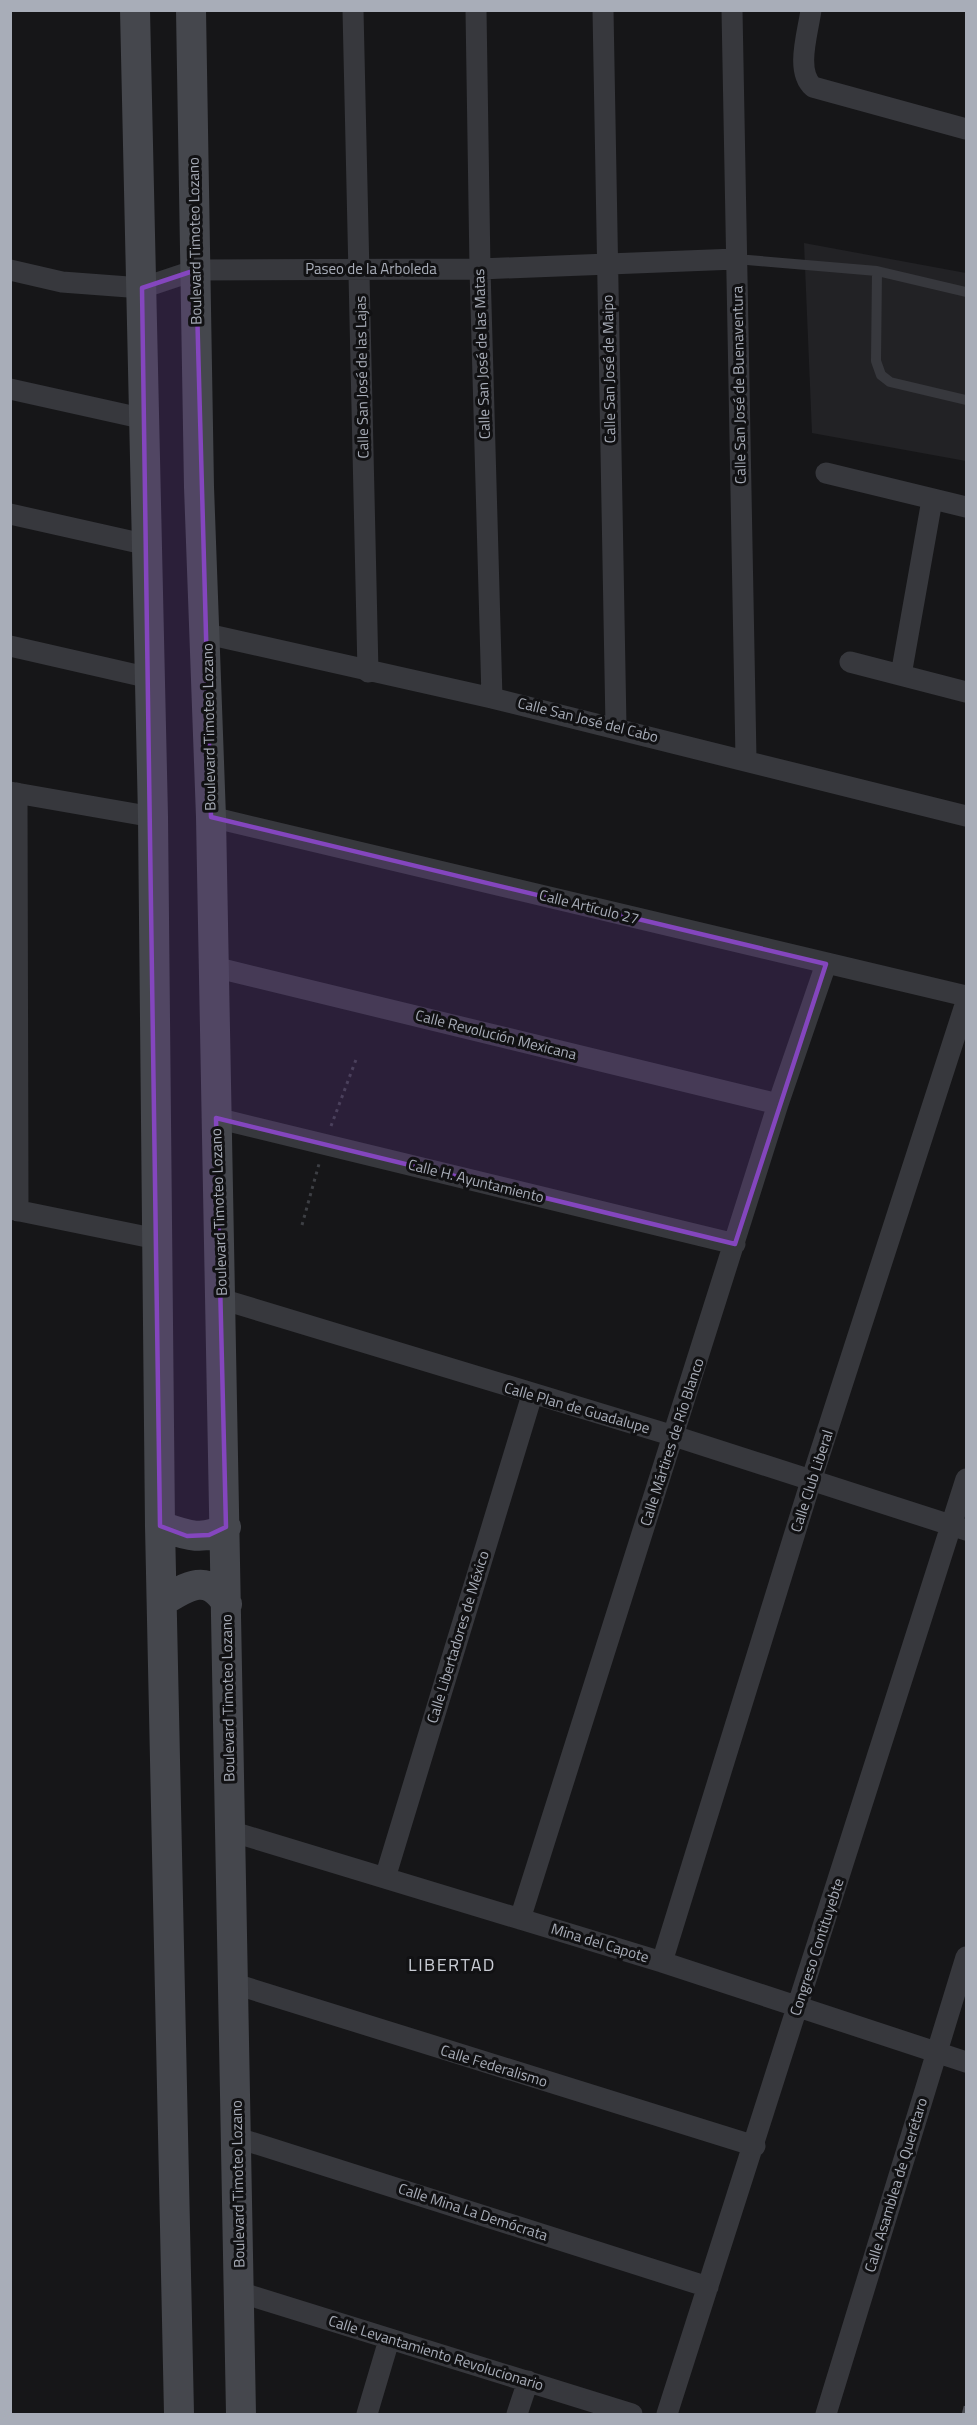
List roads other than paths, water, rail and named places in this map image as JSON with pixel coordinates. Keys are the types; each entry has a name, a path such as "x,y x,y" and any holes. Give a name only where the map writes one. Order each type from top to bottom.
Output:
{"main road":[{"path":"135,10 153,817 160,1526 179,2415"},
{"name":"Boulevard Timoteo Lozano","path":"191,10 199,487 207,634 226,1527 241,2415"},
{"path":"160,1526 196,1537 209,1535 226,1527"},
{"path":"162,1602 179,1591 198,1584 209,1585 220,1592 227,1604"}],"street":[{"name":"Calle San José de las Lajas","path":"353,10 368,672"},
{"name":"Calle San José de las Matas","path":"476,10 480,269 492,698"},
{"name":"Calle San José de Maipo","path":"603,10 616,727"},
{"name":"Calle San José de Buenaventura","path":"732,10 746,759"},
{"path":"811,10 803,68 806,81 813,87 966,129"},
{"name":"Paseo de la Arboleda","path":"10,270 62,282 142,288 196,270 480,269 736,258"},
{"path":"10,388 145,419"},
{"path":"826,474 966,507"},
{"path":"901,675 932,500"},
{"path":"10,514 148,545"},
{"name":"Calle San José del Cabo","path":"207,634 616,727 966,816"},
{"path":"10,646 150,678"},
{"path":"850,662 966,692"},
{"path":"153,817 14,792 14,1210 157,1239"},
{"name":"Calle Artículo 27","path":"211,817 966,996"},
{"name":"Calle Mártires de Río Blanco","path":"520,1919 778,1104 826,964"},
{"name":"Calle Revolución Mexicana","path":"214,967 778,1104"},
{"name":"Calle Club Liberal","path":"662,1962 812,1481 966,1002"},
{"name":"Calle H. Ayuntamiento","path":"216,1118 735,1244"},
{"name":"Calle Plan de Guadalupe","path":"221,1299 532,1395 674,1436 959,1528"},
{"name":"Calle Libertadores de México","path":"385,1878 532,1395"},
{"name":"Congreso Contituyebte","path":"667,2415 798,2007 959,1528 966,1479"},
{"name":"Mina del Capote","path":"230,1831 662,1962 966,2062"},
{"name":"Calle Asamblea de Querétaro","path":"826,2415 966,1957"},
{"name":"Calle Federalismo","path":"235,1984 755,2146"},
{"name":"Calle Mina La Demócrata","path":"238,2138 708,2287"},
{"name":"Calle Levantamiento Revolucionario","path":"239,2292 632,2415"},
{"path":"367,2415 389,2340"},
{"path":"517,2415 528,2381"}],"lane":[{"path":"736,258 878,272 966,292"},
{"path":"878,272 876,361 881,375 890,382 966,400"}],"railway":[{"path":"964,2414 966,2406"}],"district":[{"name":"LIBERTAD","path":"452,1965"}]}
